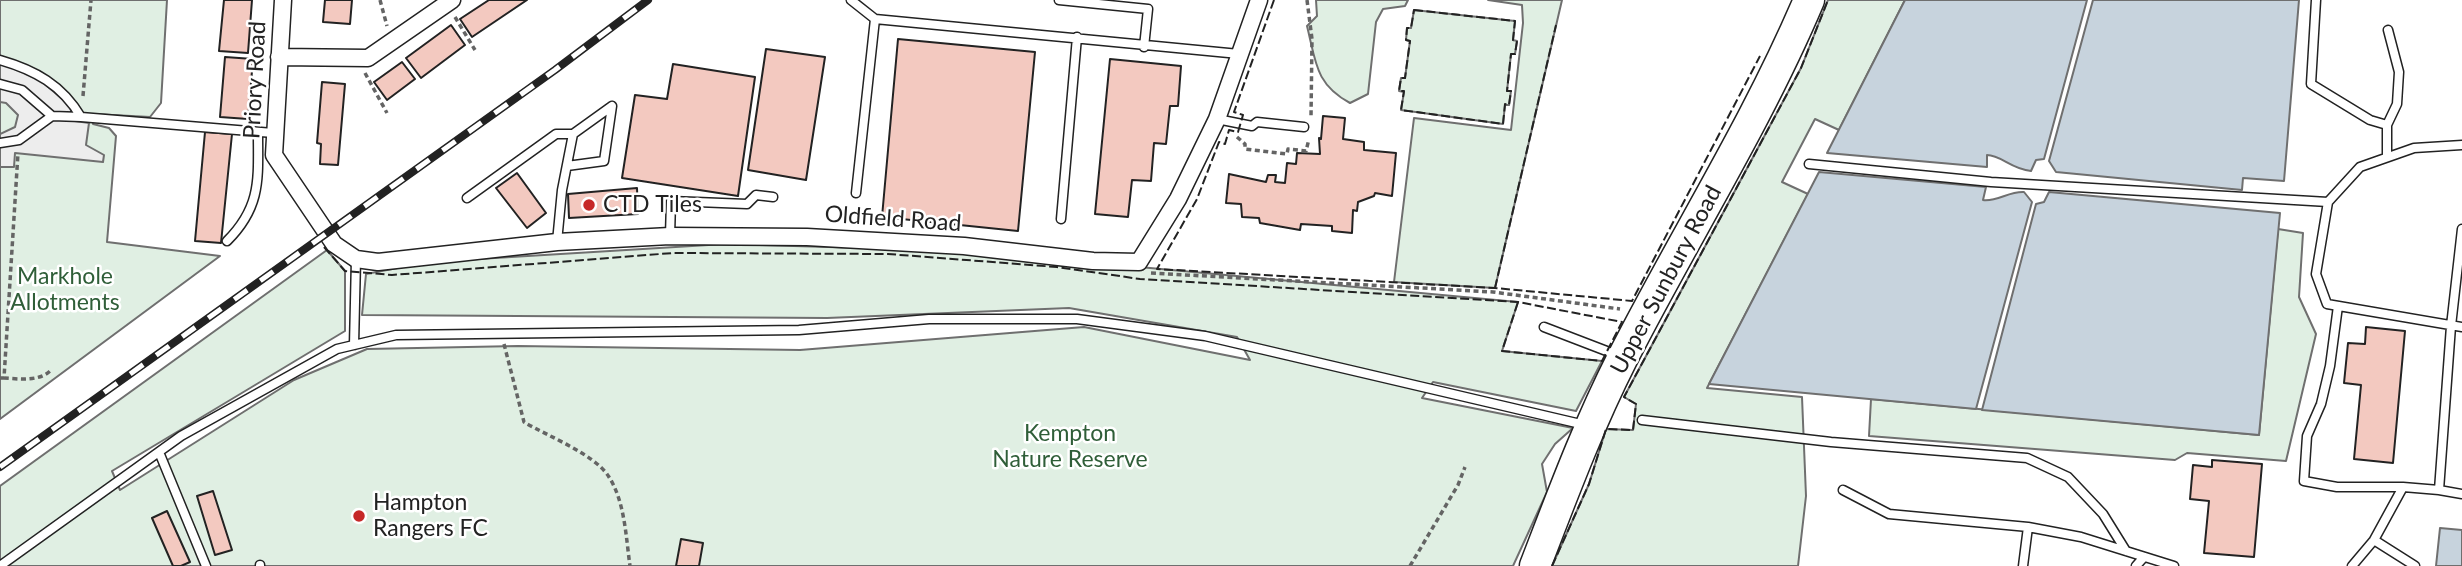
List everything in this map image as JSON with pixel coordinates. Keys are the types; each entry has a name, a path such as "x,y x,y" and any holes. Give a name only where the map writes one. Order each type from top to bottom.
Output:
{"highway":[{"name":"Upper Sunbury Road","path":"1535,566 1590,426 1623,357 1779,69 1809,0"}],"street":[{"name":"Priory Road","path":"282,0 279,57 265,133 280,167 334,244 356,259"},
{"path":"1139,262 1178,199 1208,138 1259,0"},
{"path":"279,57 368,58 449,2"},
{"name":"Oldfield Road","path":"356,259 378,262 405,261 557,242 670,236 807,237 964,246 1093,261 1139,262"}],"lane":[{"path":"851,0 875,19 1077,37 1144,47 1239,54"},
{"path":"1059,0 1148,9 1144,47"},
{"path":"2316,0 2311,84 2370,120 2387,125"},
{"path":"856,193 875,19"},
{"path":"2388,30 2399,72 2397,104 2387,125 2388,157"},
{"path":"1061,219 1077,37"},
{"path":"0,60 36,72 69,98 79,114"},
{"path":"0,84 22,90 52,116"},
{"path":"467,198 555,134 573,134 612,106 604,161 567,166"},
{"path":"0,143 19,140 52,116 79,114 265,133 258,192 244,224 227,241"},
{"path":"1217,118 1252,126 1257,122 1304,127"},
{"path":"557,242 573,134"},
{"path":"2462,145 2414,148 2360,167 2328,202 2316,274 2328,304 2462,327"},
{"path":"1809,164 1991,182 2328,202"},
{"path":"670,236 671,201 747,204 756,195 773,197"},
{"path":"2439,490 2451,326 2462,229"},
{"path":"354,345 356,259"},
{"path":"2338,306 2321,404 2307,436 2304,481 2337,487 2403,487 2462,494"},
{"path":"0,566 181,436 337,349 396,335 799,330 929,319 1077,319 1205,336 1590,426"},
{"path":"1544,327 1623,357"},
{"path":"1642,420 1831,442 2027,458 2068,477 2103,514 2126,551"},
{"path":"159,452 206,566"},
{"path":"2352,566 2374,540 2403,487"},
{"path":"1843,490 1889,514 2028,527 2081,537 2174,566"},
{"path":"2023,566 2028,527"},
{"path":"2374,540 2415,566"},
{"path":"2136,566 2144,557"}],"path":[{"path":"79,114 91,0"},
{"path":"380,0 392,41"},
{"path":"1208,138 1220,140 1228,133 1245,144 1245,149 1287,154 1287,149 1306,151 1312,101 1312,39 1307,0"},
{"path":"449,2 475,50"},
{"path":"360,58 370,86 387,113"},
{"path":"19,140 2,378 33,378 47,374 52,369"},
{"path":"1139,262 1154,275 1493,292 1621,309"},
{"path":"501,332 524,422 585,456 609,476 622,513 630,566"},
{"path":"1410,566 1458,485 1465,467"}],"green space":[{"name":"Markhole Allotments","path":"0,0 167,0 161,103 150,117 94,114 93,124 109,128 116,136 107,242 220,256 0,419"},
{"path":"1316,0 1408,0 1405,6 1383,9 1376,22 1368,94 1350,103 1338,96 1323,80 1315,61 1307,26 1317,16"},
{"path":"1488,0 1562,0 1495,288 1394,282 1414,118 1511,130 1523,23 1522,5"},
{"path":"1828,0 1905,0 1839,130 1815,119 1782,182 1808,194 1707,388 1802,397 1806,496 1798,566 1552,566 1589,484 1606,429 1633,430 1636,404 1624,397 1801,68"},
{"path":"1414,10 1515,21 1513,40 1517,41 1515,54 1511,54 1507,91 1511,91 1509,105 1505,105 1503,124 1401,110 1404,92 1399,91 1401,78 1405,78 1410,41 1406,40 1407,28 1411,28"},
{"path":"2278,229 2303,233 2299,297 2316,334 2286,461 2187,453 2175,460 1869,436 1871,399 2259,435"},
{"name":"Kempton Nature Reserve","path":"725,244 966,251 1518,302 1502,351 1602,361 1576,411 1433,382 1422,398 1573,428 1555,444 1542,464 1547,492 1513,566 0,566 0,486 327,250 345,271 345,331 112,471 120,490 294,380 367,349 518,346 800,350 1084,327 1250,360 1237,337 1069,308 827,318 362,315 366,274 429,262"}],"shaded area":[{"path":"1905,0 2087,0 2044,159 2036,160 2031,171 1987,155 1987,167 1827,153"},
{"path":"2093,0 2299,0 2284,181 2243,178 2242,190 2056,172 2049,161"},
{"path":"0,64 33,74 74,109 75,121 89,123 86,145 104,155 103,162 15,153 14,167 0,167 0,134 15,127 18,115 6,103 0,102"},
{"path":"1819,172 1986,187 1983,200 2024,192 2032,202 1976,409 1709,384"},
{"path":"2049,192 2280,213 2259,435 1982,410 2036,204 2044,202"},
{"path":"2440,528 2462,530 2462,566 2436,566"}],"building":[{"path":"224,0 252,0 248,53 219,51"},
{"path":"325,0 352,0 350,24 323,22"},
{"path":"489,0 527,0 472,37 460,19"},
{"path":"451,25 465,45 421,78 406,58"},
{"path":"898,39 1035,52 1018,231 882,217"},
{"path":"766,49 825,57 806,180 748,170"},
{"path":"225,57 253,59 248,119 220,117"},
{"path":"1110,59 1181,66 1178,106 1170,106 1166,144 1154,143 1151,181 1132,180 1128,217 1095,214"},
{"path":"402,62 415,79 387,100 374,82"},
{"path":"673,64 755,77 738,196 622,178 635,95 667,99"},
{"path":"322,82 345,84 338,165 320,164 321,144 317,143"},
{"path":"1323,116 1345,118 1343,139 1364,142 1364,150 1396,153 1392,196 1375,193 1374,196 1358,202 1357,211 1353,210 1352,233 1332,231 1332,226 1301,224 1300,230 1260,223 1259,218 1242,217 1241,204 1226,203 1229,174 1266,182 1268,175 1276,175 1275,182 1285,183 1287,163 1296,164 1297,153 1320,154 1319,138 1321,139"},
{"path":"205,132 232,134 221,243 195,241"},
{"path":"517,173 546,213 527,228 496,188"},
{"path":"637,188 638,214 569,218 568,194"},
{"path":"2366,327 2405,331 2393,463 2354,459 2361,385 2344,383 2348,343 2365,344"},
{"path":"2212,460 2262,464 2254,557 2204,553 2209,501 2190,499 2193,465 2212,467"},
{"path":"213,491 232,550 215,555 197,496"},
{"path":"167,511 190,562 181,566 173,566 152,518"},
{"path":"681,539 703,543 699,566 676,566"}],"railway":[{"path":"0,467 555,70 648,0"}],"fence":[{"path":"1274,0 1234,112 1243,115 1238,132 1229,130 1225,144 1219,142 1197,199 1157,269 1495,288 1632,301 1760,56"},
{"path":"1552,566 1589,484 1606,429 1633,430 1636,404 1624,397 1801,68 1828,0"},
{"path":"1414,10 1515,21 1513,40 1517,41 1515,54 1511,54 1507,91 1511,91 1509,105 1505,104 1503,124 1401,110 1404,91 1399,91 1401,78 1405,78 1410,41 1406,40 1407,28 1411,28 1414,10"},
{"path":"1495,288 1556,25"},
{"path":"324,247 345,271 392,275 673,253 888,254 1057,267 1140,279 1518,302 1622,322 1602,361 1502,351 1518,302"}],"place":[{"name":"CTD Tiles","path":"589,205"},
{"name":"Hampton Rangers FC","path":"359,516"}]}
